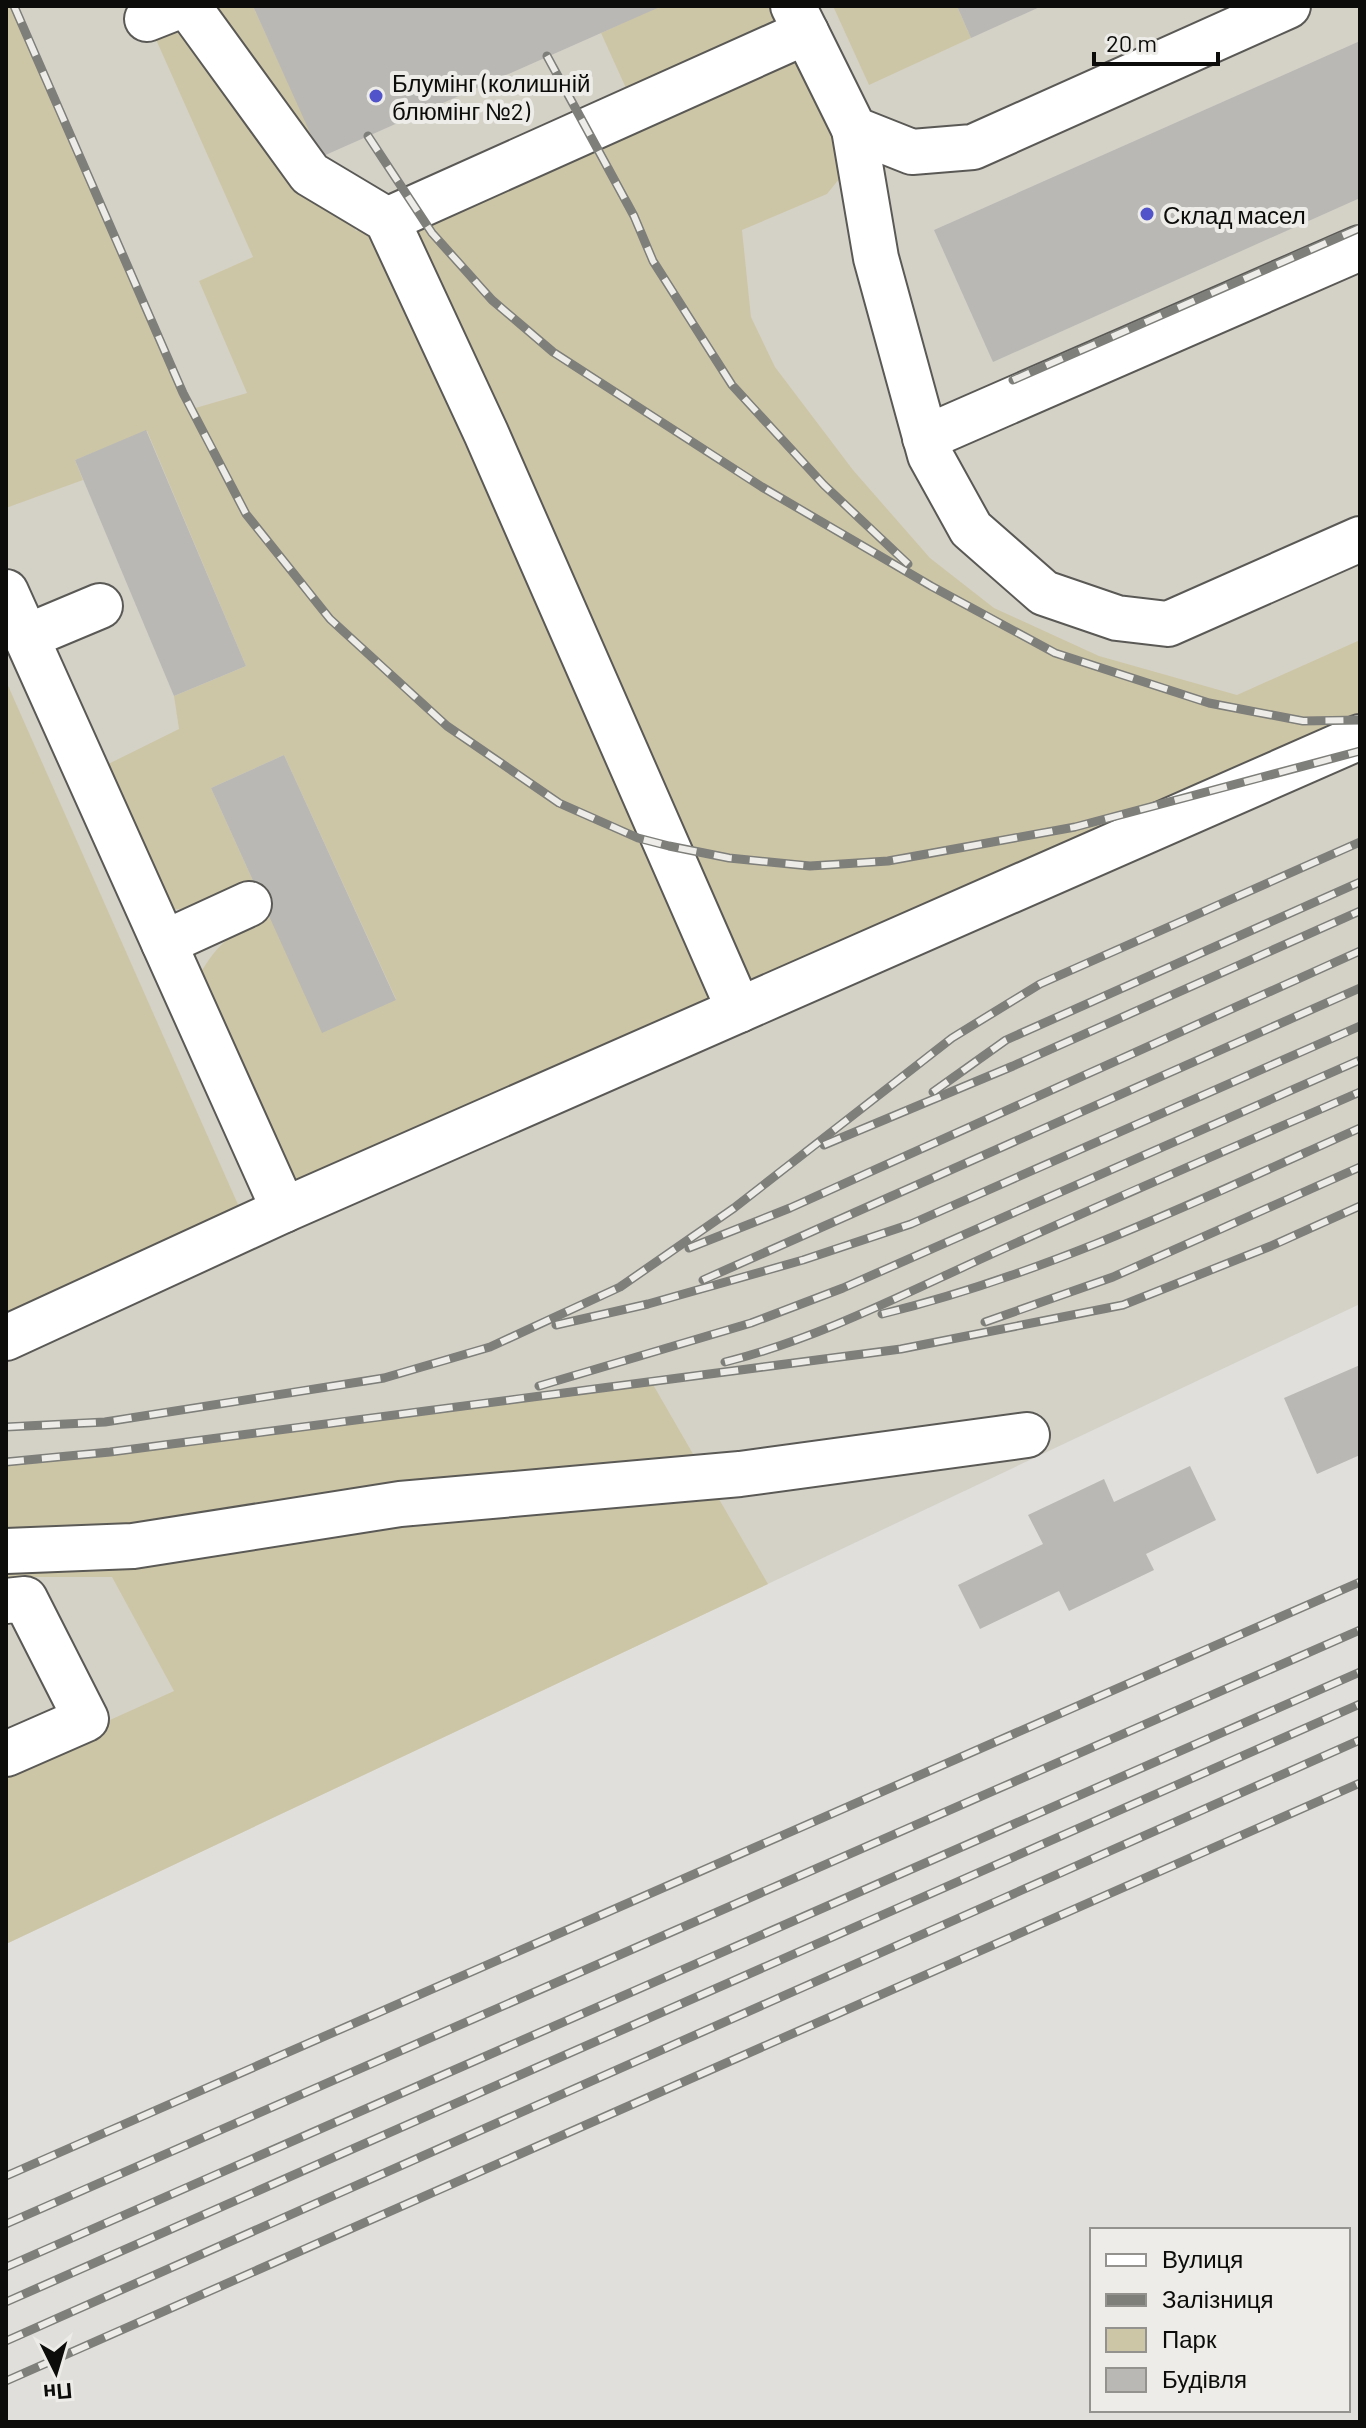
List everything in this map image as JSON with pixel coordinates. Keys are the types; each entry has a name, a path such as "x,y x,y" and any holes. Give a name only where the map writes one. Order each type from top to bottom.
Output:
{"lane":[{"path":"188,6 310,174 387,220 486,433 739,1010"},
{"path":"854,129 912,152 973,147 1288,6"},
{"path":"387,220 799,19 854,129 879,270 925,438 930,455 971,529 1044,593 1117,618 1168,624 1360,539"},
{"path":"925,438 1360,248"},
{"path":"6,592 284,1210"},
{"path":"26,637 100,606"},
{"path":"6,1338 284,1210 1360,737"},
{"path":"164,943 249,904"},
{"path":"6,1551 133,1546 400,1504 740,1474 1027,1435"},
{"path":"6,1601 25,1599 86,1719 6,1754"}],"shaded area":[{"path":"6,6 1360,6 1360,1304 6,1944"}],"green space":[{"path":"6,6 14,6 192,409 247,393 199,281 253,257 141,6 253,6 356,231 635,108 601,33 660,6 795,6 844,173 827,194 742,230 751,317 775,367 853,470 930,558 994,608 1099,656 1237,695 1360,640 1360,738 284,1210 187,995 204,966 228,939 270,917 396,999 284,755 211,788 255,885 211,906 150,912 88,774 179,729 174,696 246,666 147,431 75,460 83,480 6,508"},
{"path":"833,6 957,6 971,38 869,85"},
{"path":"6,681 248,1227 6,1338"},
{"path":"651,1381 768,1584 6,1944 6,1767 174,1691 112,1577 6,1577 6,1462 110,1452"}],"building":[{"name":"Блумінг (колишній блюмінг №2)","path":"253,6 662,6 321,157"},
{"path":"957,6 1042,6 971,38"},
{"name":"Склад масел","path":"1360,41 1360,198 993,362 934,230"},
{"path":"146,430 246,666 174,696 75,460"},
{"path":"284,755 396,1000 322,1033 211,788"},
{"path":"1360,1365 1360,1455 1317,1474 1284,1398"},
{"path":"1190,1466 1216,1520 1146,1554 1154,1570 1069,1611 1059,1591 980,1629 958,1585 1043,1544 1028,1515 1104,1479 1114,1502"}],"railway":[{"path":"14,6 183,393 246,514 330,619 447,726 559,803 638,838 729,858 810,866 888,861 1075,827 1360,751"},
{"path":"547,56 634,216 653,261 732,385 824,485 908,564"},
{"path":"368,136 432,233 492,300 553,352 762,487 931,586 1055,653 1209,703 1303,721 1360,720"},
{"path":"1013,380 1360,228"},
{"path":"6,1427 105,1422 384,1378 490,1347 620,1287 734,1208 952,1038 1040,984 1360,842"},
{"path":"933,1092 1006,1040 1360,882"},
{"path":"824,1145 1013,1066 1360,911"},
{"path":"689,1248 790,1208 1360,951"},
{"path":"703,1280 1360,988"},
{"path":"556,1325 648,1304 803,1260 911,1224 1360,1026"},
{"path":"539,1386 751,1323 843,1288 1360,1060"},
{"path":"725,1362 792,1342 856,1316 1360,1092"},
{"path":"882,1314 944,1297 1065,1256 1184,1207 1360,1128"},
{"path":"985,1322 1113,1277 1360,1167"},
{"path":"6,1462 110,1452 901,1349 1123,1305 1271,1246 1360,1206"},
{"path":"6,2176 1360,1582"},
{"path":"6,2224 1360,1630"},
{"path":"6,2267 1360,1672"},
{"path":"6,2302 1360,1704"},
{"path":"6,2341 1360,1740"},
{"path":"6,2381 1360,1783"}],"place":[{"name":"Блумінг (колишній блюмінг №2)","path":"376,96"},
{"name":"Склад масел","path":"1147,214"}]}
